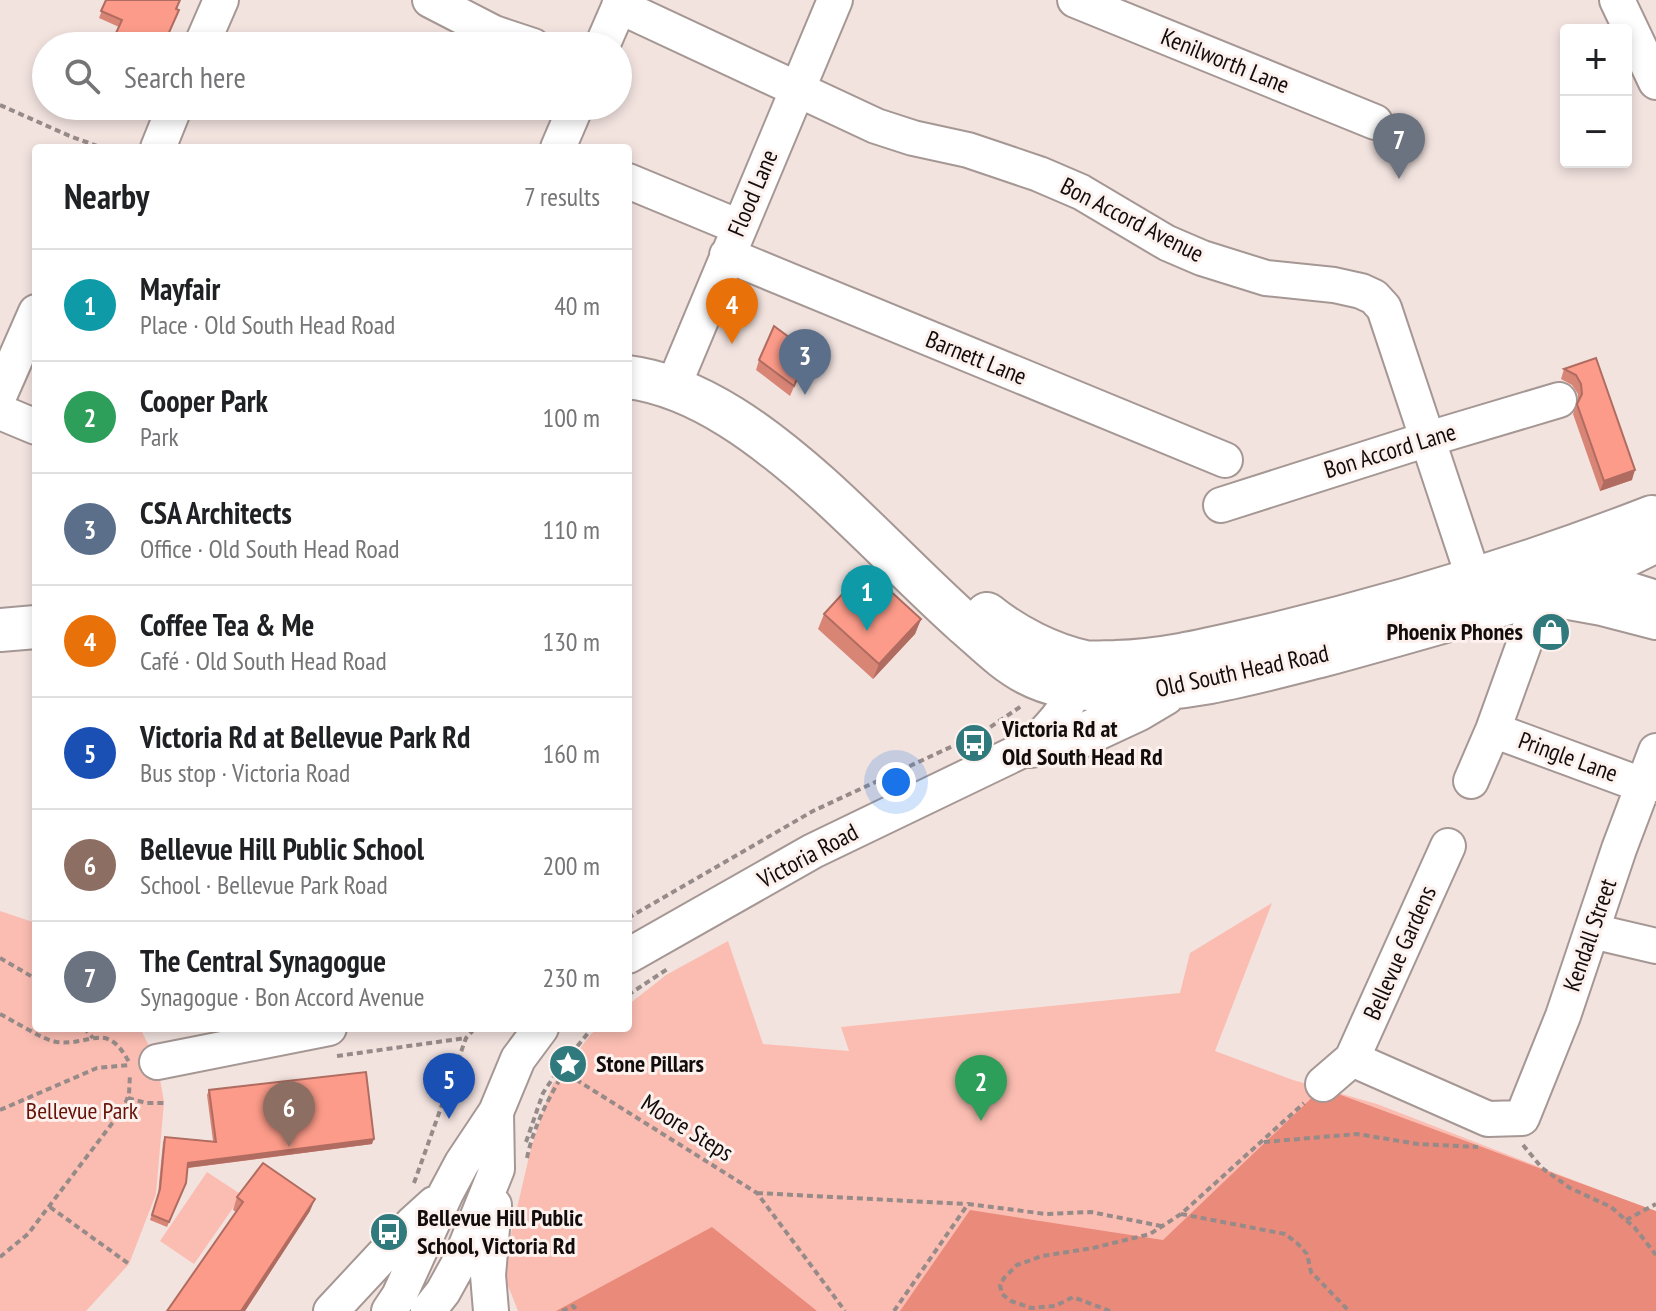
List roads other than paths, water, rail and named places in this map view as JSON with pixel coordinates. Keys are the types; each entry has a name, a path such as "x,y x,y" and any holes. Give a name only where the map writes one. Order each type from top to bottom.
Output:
{"main road":[{"name":"Old South Head Road","path":"632,350 654,354 678,375 686,392 737,422 811,478 946,607 1007,660 1045,682 1082,676 1130,661 1185,655 1285,632 1474,579 1656,515"},
{"name":"Old South Head Road","path":"632,378 678,375"},
{"name":"Old South Head Road","path":"1082,676 1145,691 1176,688 1280,666 1522,599 1541,597 1656,541"},
{"path":"0,630 32,627"},
{"path":"0,654 32,651"},
{"path":"1031,746 1079,737 1176,688"}],"street":[{"path":"207,32 221,0"},
{"path":"430,0 492,32"},
{"name":"Flood Lane","path":"678,375 835,0"},
{"name":"Kenilworth Lane","path":"1075,0 1375,122"},
{"path":"1617,0 1655,76"},
{"path":"608,32 620,3"},
{"name":"Bon Accord Avenue","path":"620,3 876,126 980,154 1081,192 1167,243 1202,258 1266,278 1346,287 1374,297 1384,308 1474,579"},
{"path":"160,144 169,120"},
{"path":"560,144 570,120"},
{"name":"Barnett Lane","path":"632,183 733,241 1225,460"},
{"path":"0,394 32,321"},
{"name":"Bon Accord Lane","path":"1221,505 1559,400"},
{"path":"0,412 32,425"},
{"path":"1474,579 1565,569 1656,598"},
{"path":"1471,781 1493,730 1541,597 1656,622"},
{"name":"Victoria Road","path":"632,954 813,851 1031,746 1054,725 1082,676"},
{"name":"Pringle Lane","path":"1493,730 1649,784"},
{"name":"Kendall Street","path":"1352,1059 1488,1119 1522,1118 1649,784 1656,751"},
{"name":"Bellevue Gardens","path":"1323,1084 1352,1059 1448,846"},
{"path":"1592,931 1656,946"},
{"path":"144,1063 308,1032"},
{"path":"389,1311 414,1265 446,1193 496,1112 518,1059 537,1032"},
{"path":"488,1311 488,1275 513,1169 496,1112"},
{"path":"446,1298 478,1218 513,1169"},
{"path":"331,1311 413,1223 446,1193"},
{"path":"414,1265 446,1298 475,1296 488,1311"}],"place":[{"name":"The Central Synagogue","path":"1399,179"},
{"name":"Coffee Tea & Me","path":"732,344"},
{"name":"CSA Architects","path":"805,395"},
{"name":"Mayfair","path":"867,631"},
{"name":"Phoenix Phones","path":"1551,632"},
{"name":"Victoria Rd at Old South Head Rd","path":"974,743"},
{"name":"Stone Pillars","path":"568,1064"},
{"name":"Victoria Rd at Bellevue Park Rd","path":"449,1119"},
{"name":"Cooper Park","path":"981,1121"},
{"name":"Bellevue Hill Public School","path":"289,1147"},
{"name":"Bellevue Hill Public School, Victoria Rd","path":"389,1232"}],"park label":[{"name":"Bellevue Park","path":"82,1111"}]}
